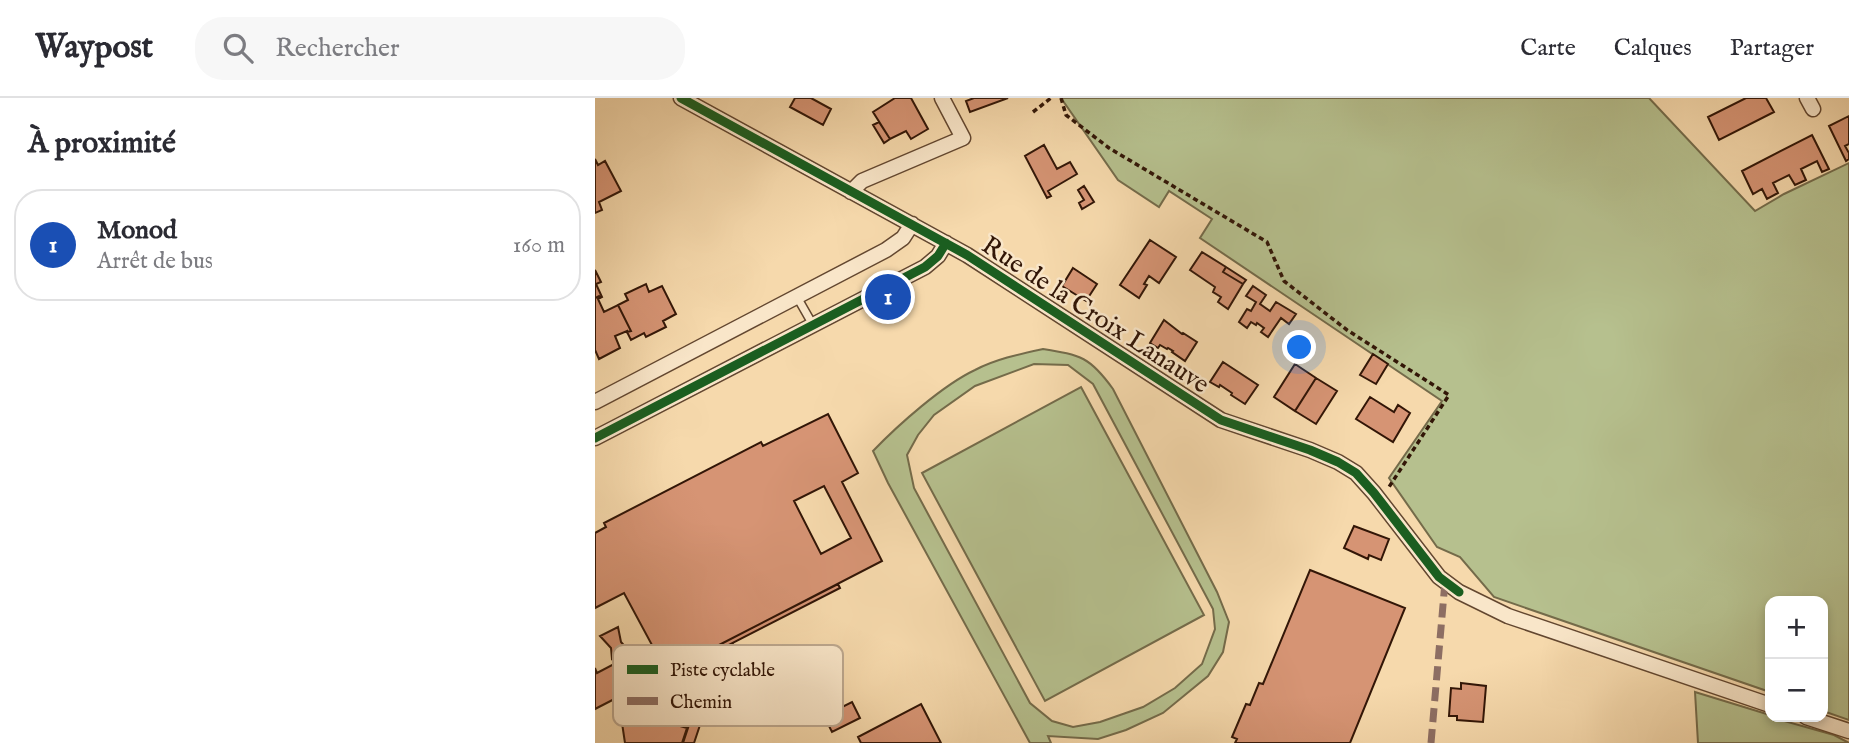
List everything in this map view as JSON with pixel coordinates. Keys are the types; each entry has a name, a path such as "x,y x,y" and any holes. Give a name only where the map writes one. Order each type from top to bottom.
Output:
{"street":[{"name":"Rue de la Croix Lanauve","path":"681,98 967,255 1221,420 1310,450 1356,473 1439,578 1459,592 1508,616 1765,703"},
{"path":"851,192 862,181 963,138 941,98"},
{"path":"595,402 886,250 903,238 912,224"},
{"path":"595,438 925,267 938,256 946,243"},
{"path":"1821,722 1849,731"}],"lane":[{"path":"797,296 813,326"}],"path":[{"path":"1033,112 1051,98"},
{"path":"1061,98 1066,115 1109,148 1267,242 1284,281 1347,330 1449,395 1380,501"}],"green space":[{"path":"1061,98 1649,98 1755,211 1849,163 1849,720 1828,713 1828,596 1765,596 1765,690 1494,597 1460,557 1437,547 1389,478 1442,401 1200,238 1212,219 1169,191 1159,207 1118,180"},
{"path":"1043,349 1084,359 1098,370 1113,389 1217,592 1229,622 1223,652 1208,676 1163,713 1098,739 1048,736 1051,743 1030,743 873,451 921,406 962,377 1008,357","holes":["1034,364 1068,365 1093,384 1213,609 1215,629 1202,664 1175,688 1143,707 1100,722 1073,727 1052,721 1030,703 914,488 907,455 934,415 975,386"]},
{"path":"1081,387 1204,615 1045,701 922,473"},
{"path":"1695,692 1765,713 1765,722 1788,722 1834,735 1849,743 1698,743"}],"building":[{"path":"795,98 811,98 831,109 823,125 790,107"},
{"path":"895,98 911,98 928,129 911,139 906,131 890,139 873,112"},
{"path":"974,98 1008,98 970,112 966,101"},
{"path":"1746,98 1766,98 1774,112 1719,140 1708,117"},
{"path":"1849,116 1849,144 1845,146 1849,159 1846,161 1829,126"},
{"path":"879,122 890,139 884,143 873,125"},
{"path":"1812,135 1829,169 1822,172 1817,161 1801,169 1806,180 1795,185 1789,175 1773,183 1778,193 1767,199 1762,189 1753,194 1742,171"},
{"path":"1044,145 1057,169 1070,162 1077,174 1048,191 1051,196 1047,198 1025,156"},
{"path":"595,159 598,165 605,161 621,191 599,202 602,210 595,213"},
{"path":"1084,186 1094,202 1082,209 1079,203 1084,200 1078,190"},
{"path":"1150,240 1176,257 1159,283 1149,276 1139,298 1120,285"},
{"path":"1202,252 1226,267 1223,272 1243,284 1228,309 1218,302 1221,297 1213,292 1215,287 1190,270"},
{"path":"1226,267 1246,280 1243,284 1223,272"},
{"path":"1073,268 1097,284 1086,301 1062,286"},
{"path":"595,270 601,282 596,284 602,297 600,298 595,298"},
{"path":"646,284 649,292 662,286 676,314 663,321 666,327 646,337 644,333 631,340 627,332 631,331 618,305 628,300 625,294"},
{"path":"1253,286 1266,295 1260,304 1270,311 1276,302 1296,314 1289,324 1281,318 1268,337 1261,332 1264,328 1257,323 1256,325 1251,322 1247,328 1239,322 1247,309 1251,311 1256,302 1246,296"},
{"path":"599,296 604,312 618,305 631,331 615,336 620,348 599,359 595,350 595,298"},
{"path":"1164,320 1197,342 1185,361 1168,348 1160,345 1158,348 1150,343"},
{"path":"1373,354 1388,364 1376,384 1360,375"},
{"path":"1223,362 1258,385 1245,404 1220,385 1219,387 1210,382"},
{"path":"1295,364 1316,378 1295,411 1274,397"},
{"path":"1316,378 1337,391 1316,424 1295,411"},
{"path":"1370,397 1394,412 1398,405 1410,413 1393,442 1356,419"},
{"path":"828,414 858,473 842,482 882,561 719,645 652,645 624,593 595,608 595,533 606,527 604,523 761,442 763,446","holes":["824,486 851,538 821,554 794,501"]},
{"path":"1354,526 1389,539 1381,560 1369,555 1368,559 1344,548"},
{"path":"1310,570 1405,608 1350,743 1235,743 1237,739 1232,737 1246,704 1250,705 1259,683 1263,684"},
{"path":"838,584 840,588 729,645 719,645"},
{"path":"618,627 624,645 613,645 612,659 611,648 600,636"},
{"path":"613,665 613,700 595,709 595,668 597,673"},
{"path":"1461,683 1486,686 1483,722 1457,720 1457,716 1449,716 1451,688 1461,689"},
{"path":"852,702 860,718 832,732 829,726 843,726 843,706"},
{"path":"921,704 941,743 861,743 858,737"},
{"path":"622,726 687,728 682,743 625,743"},
{"path":"689,726 700,726 694,743 683,743"}],"marked path":[{"path":"1431,743 1445,582"}],"cycle path":[{"path":"681,98 967,255 1221,420 1310,450 1356,473 1439,577 1459,592"},
{"path":"595,438 925,267 938,256 946,243"}],"place":[{"name":"Monod","path":"888,297"}]}
